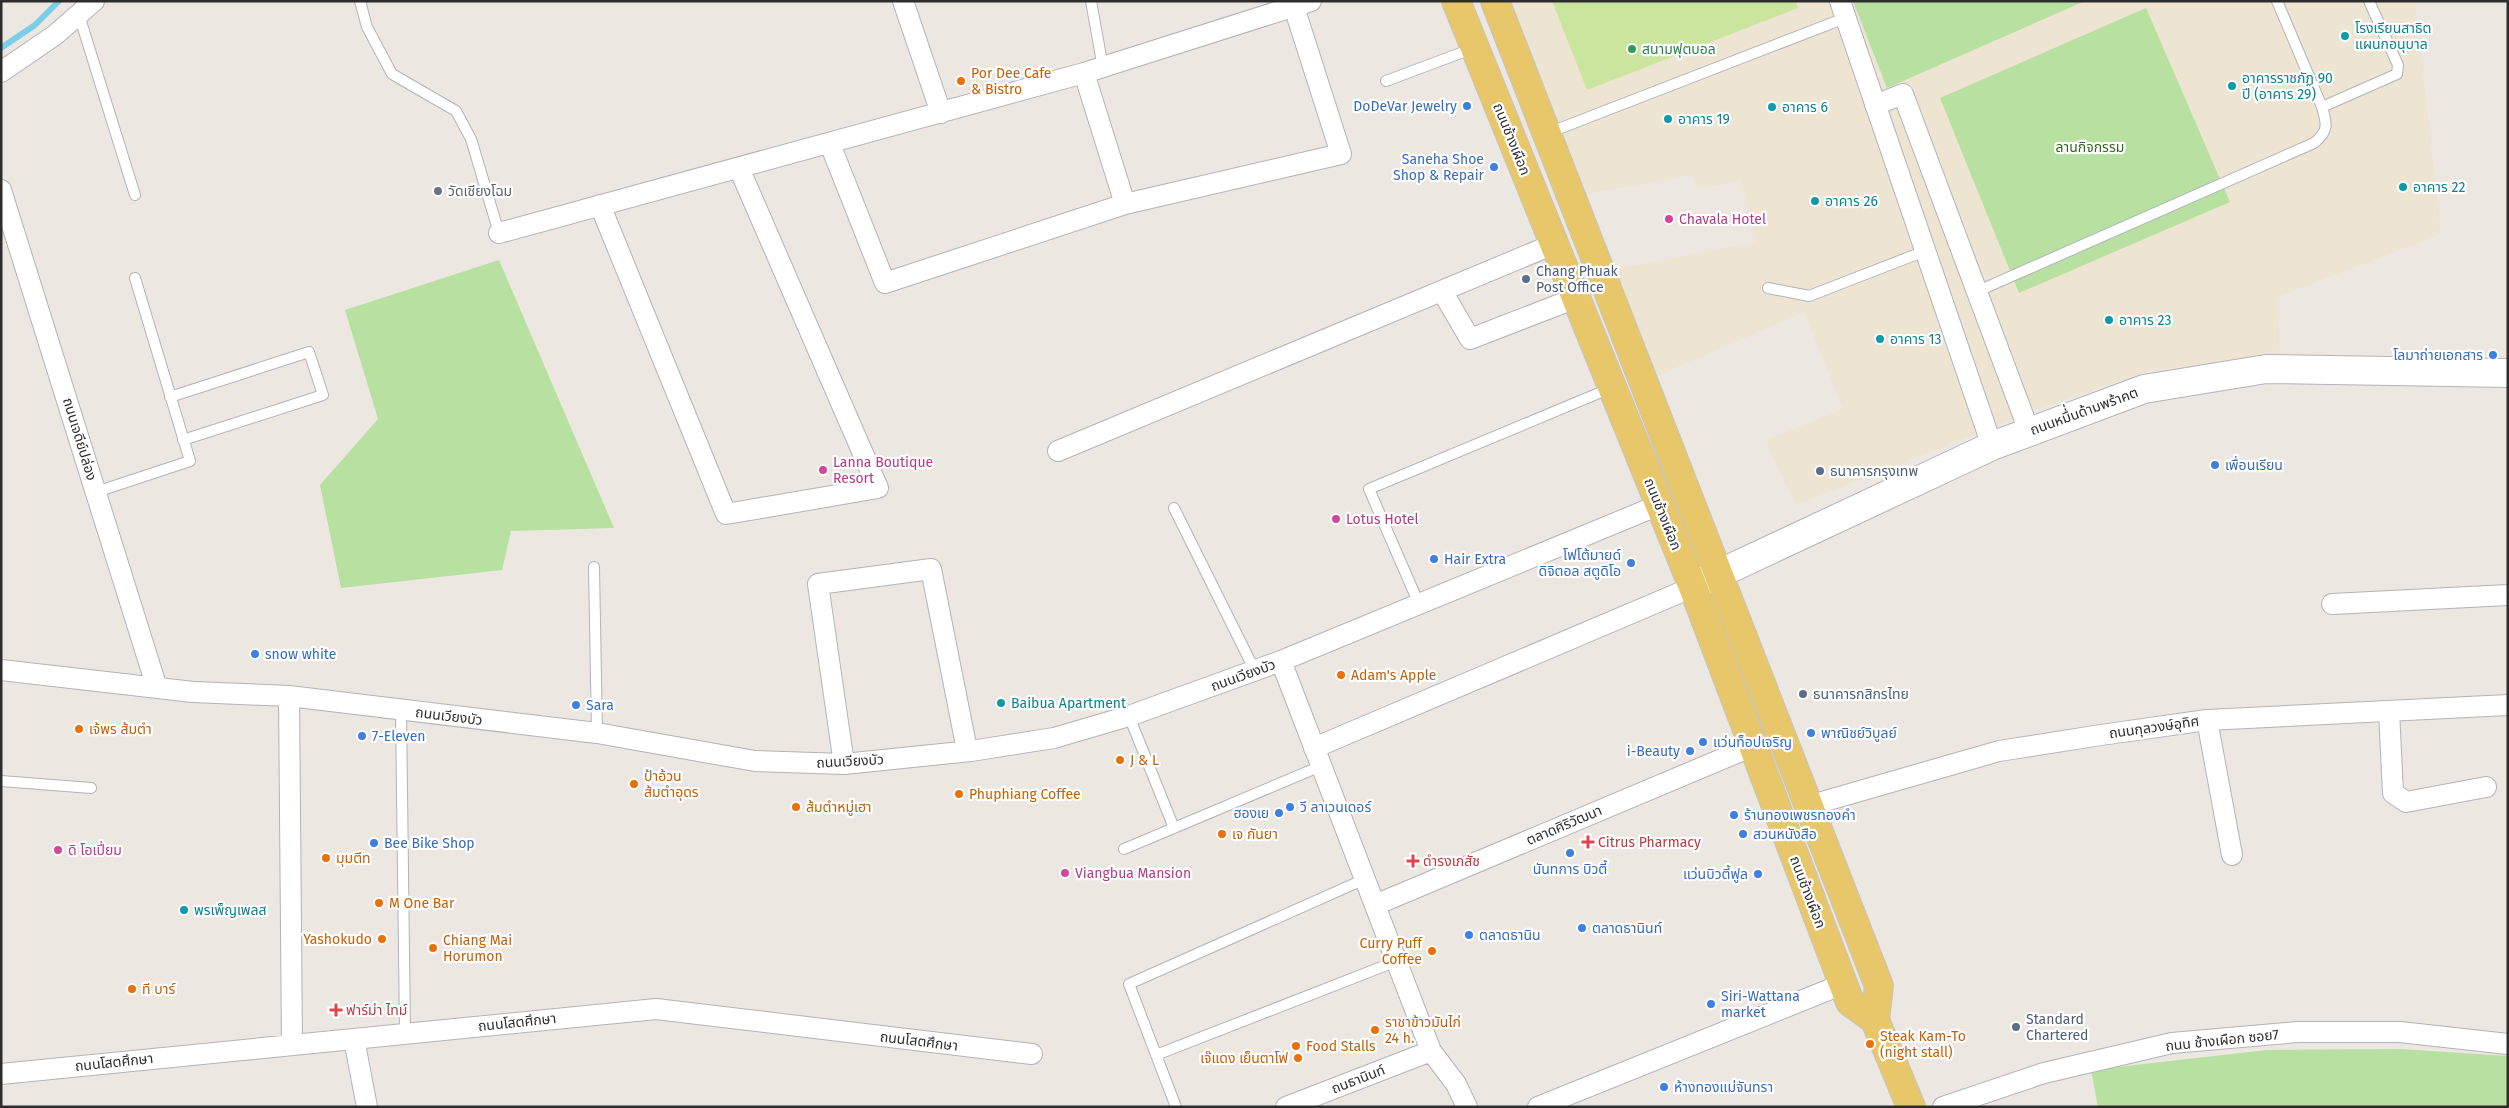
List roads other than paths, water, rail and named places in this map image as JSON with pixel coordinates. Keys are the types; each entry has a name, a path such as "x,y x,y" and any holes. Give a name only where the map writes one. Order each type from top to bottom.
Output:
{"main road":[{"name":"ถนนช้างเผือก","path":"1456,1 1692,587 1850,1002 1875,1020"},
{"path":"1496,1 1879,986 1875,1020 1911,1107"}],"street":[{"path":"1,72 55,35 94,1"},
{"path":"902,1 941,113"},
{"path":"499,233 830,144 1093,70 1302,4 1341,154 1125,204 885,283 830,144"},
{"path":"1843,10 1992,446"},
{"path":"1093,70 1125,204"},
{"path":"1875,105 1902,94 1978,291 2029,431"},
{"path":"600,205 726,514 878,488 739,168"},
{"name":"ถนนเจดีย์ปล่อง","path":"1,190 157,688"},
{"path":"1058,452 1554,244"},
{"path":"1442,290 1470,339 1576,298"},
{"name":"ถนนหมื่่นด้ามพร้าคต","path":"1692,587 1992,446 2144,389 2266,369 2508,373"},
{"name":"ถนนเวียงบัว","path":"1,670 157,688 289,696 597,734 755,761 844,764 1054,738 1129,716 1281,662 1659,505"},
{"path":"844,764 818,584 931,569 967,750"},
{"path":"1318,757 1692,587"},
{"path":"2332,604 2508,595"},
{"path":"1281,662 1431,1051 1456,1084 1467,1107"},
{"path":"289,696 292,1045"},
{"name":"ถนนกุลวงษ์อุทิศ","path":"1808,806 1999,751 2207,720 2508,706"},
{"path":"2389,711 2393,794 2406,802 2486,787"},
{"path":"2207,720 2232,855"},
{"name":"ตลาดศิริวัฒนา","path":"1375,905 1753,746"},
{"path":"1538,1107 1628,1069 1843,984"},
{"name":"ถนนโสตศึกษา","path":"1,1074 656,1009 1032,1054"},
{"name":"ถนน ช้างเผือก ซอย7","path":"1943,1107 2044,1073 2172,1043 2298,1032 2400,1032 2508,1044"},
{"path":"354,1039 367,1107"},
{"name":"ถนธานินท์","path":"1286,1107 1431,1051"}],"lane":[{"path":"360,1 366,26 392,74 456,111 471,139 499,233"},
{"path":"1091,1 1093,70"},
{"path":"1978,291 2314,143 2324,135 2327,124 2322,107 2277,1"},
{"path":"2322,107 2397,74 2398,65 2369,1"},
{"path":"1546,133 1843,10"},
{"path":"79,15 135,195"},
{"path":"1386,81 1475,48"},
{"path":"1768,288 1809,296 1925,251"},
{"path":"96,492 190,462 135,278"},
{"path":"170,397 309,352 323,395 183,440"},
{"path":"1419,604 1368,489 1611,388"},
{"path":"1174,508 1255,671"},
{"path":"594,567 597,734"},
{"path":"401,710 405,1033"},
{"path":"1129,716 1174,828"},
{"path":"1124,849 1174,828 1318,757"},
{"path":"1,781 90,788"},
{"path":"1176,1107 1129,984 1365,879"},
{"path":"1156,1055 1396,961"}],"waterway":[{"path":"1,48 35,25 59,1"}],"place":[{"name":"โรงเรียนสาธิต แผนกอนุบาล","path":"2345,36"},
{"name":"สนามฟุตบอล","path":"1632,49"},
{"name":"Por Dee Cafe & Bistro","path":"961,81"},
{"name":"อาคารราชภัฏ 90 ปี (อาคาร 29)","path":"2232,86"},
{"name":"DoDeVar Jewelry","path":"1467,106"},
{"name":"อาคาร 6","path":"1772,107"},
{"name":"อาคาร 19","path":"1668,119"},
{"name":"Saneha Shoe Shop & Repair","path":"1494,167"},
{"name":"อาคาร 22","path":"2403,187"},
{"name":"วัดเชียงโฉม","path":"438,191"},
{"name":"อาคาร 26","path":"1815,201"},
{"name":"Chavala Hotel","path":"1669,219"},
{"name":"Chang Phuak Post Office","path":"1526,279"},
{"name":"อาคาร 23","path":"2109,320"},
{"name":"อาคาร 13","path":"1880,339"},
{"name":"โลมาถ่ายเอกสาร","path":"2493,355"},
{"name":"เพื่อนเรียน","path":"2215,465"},
{"name":"Lanna Boutique Resort","path":"823,470"},
{"name":"ธนาคารกรุงเทพ","path":"1820,471"},
{"name":"Lotus Hotel","path":"1336,519"},
{"name":"Hair Extra","path":"1434,559"},
{"name":"โฟโต้มายด์ ดิจิตอล สตูดิโอ","path":"1631,563"},
{"name":"snow white","path":"255,654"},
{"name":"Adam's Apple","path":"1341,675"},
{"name":"ธนาคารกสิกรไทย","path":"1803,694"},
{"name":"Baibua Apartment","path":"1001,703"},
{"name":"Sara","path":"576,705"},
{"name":"เจ้พร ส้มตำ","path":"79,729"},
{"name":"พาณิชย์วิบูลย์","path":"1811,733"},
{"name":"7-Eleven","path":"362,736"},
{"name":"แว่นท็อปเจริญ","path":"1703,742"},
{"name":"i-Beauty","path":"1690,751"},
{"name":"J & L","path":"1120,760"},
{"name":"ป้าอ้วน ส้มตำอุดร","path":"634,784"},
{"name":"Phuphiang Coffee","path":"959,794"},
{"name":"ส้มตำหมู่เฮา","path":"796,807"},
{"name":"วี ลาเวนเดอร์","path":"1290,807"},
{"name":"ฮองเย","path":"1279,813"},
{"name":"ร้านทองเพชรทองคำ","path":"1734,815"},
{"name":"เจ กันยา","path":"1222,834"},
{"name":"สวนหนังสือ","path":"1743,834"},
{"name":"Citrus Pharmacy","path":"1588,842"},
{"name":"Bee Bike Shop","path":"374,843"},
{"name":"ดิ โอเปี่ยม","path":"58,850"},
{"name":"นันทการ บิวตี้","path":"1570,853"},
{"name":"มุมตีท","path":"326,858"},
{"name":"ดำรงเภสัช","path":"1413,861"},
{"name":"Viangbua Mansion","path":"1065,873"},
{"name":"แว่นบิวตี้ฟูล","path":"1758,874"},
{"name":"M One Bar","path":"379,903"},
{"name":"พรเพ็ญเพลส","path":"184,910"},
{"name":"ตลาดธานินท์","path":"1582,928"},
{"name":"ตลาดธานิน","path":"1469,935"},
{"name":"Yashokudo","path":"382,939"},
{"name":"Chiang Mai Horumon","path":"433,948"},
{"name":"Curry Puff Coffee","path":"1432,951"},
{"name":"ที บาร์","path":"132,989"},
{"name":"Siri-Wattana market","path":"1711,1004"},
{"name":"ฟาร์ม่า ไทม์","path":"336,1010"},
{"name":"Standard Chartered","path":"2016,1027"},
{"name":"ราชาข้าวมันไก่ 24 h.","path":"1375,1030"},
{"name":"Steak Kam-To (night stall)","path":"1870,1044"},
{"name":"Food Stalls","path":"1296,1046"},
{"name":"เจ๊แดง เย็นตาโฟ","path":"1298,1058"},
{"name":"ห้างทองแม่จันทรา","path":"1664,1087"}],"park label":[{"name":"ลานกิจกรรม","path":"2090,147"}]}
